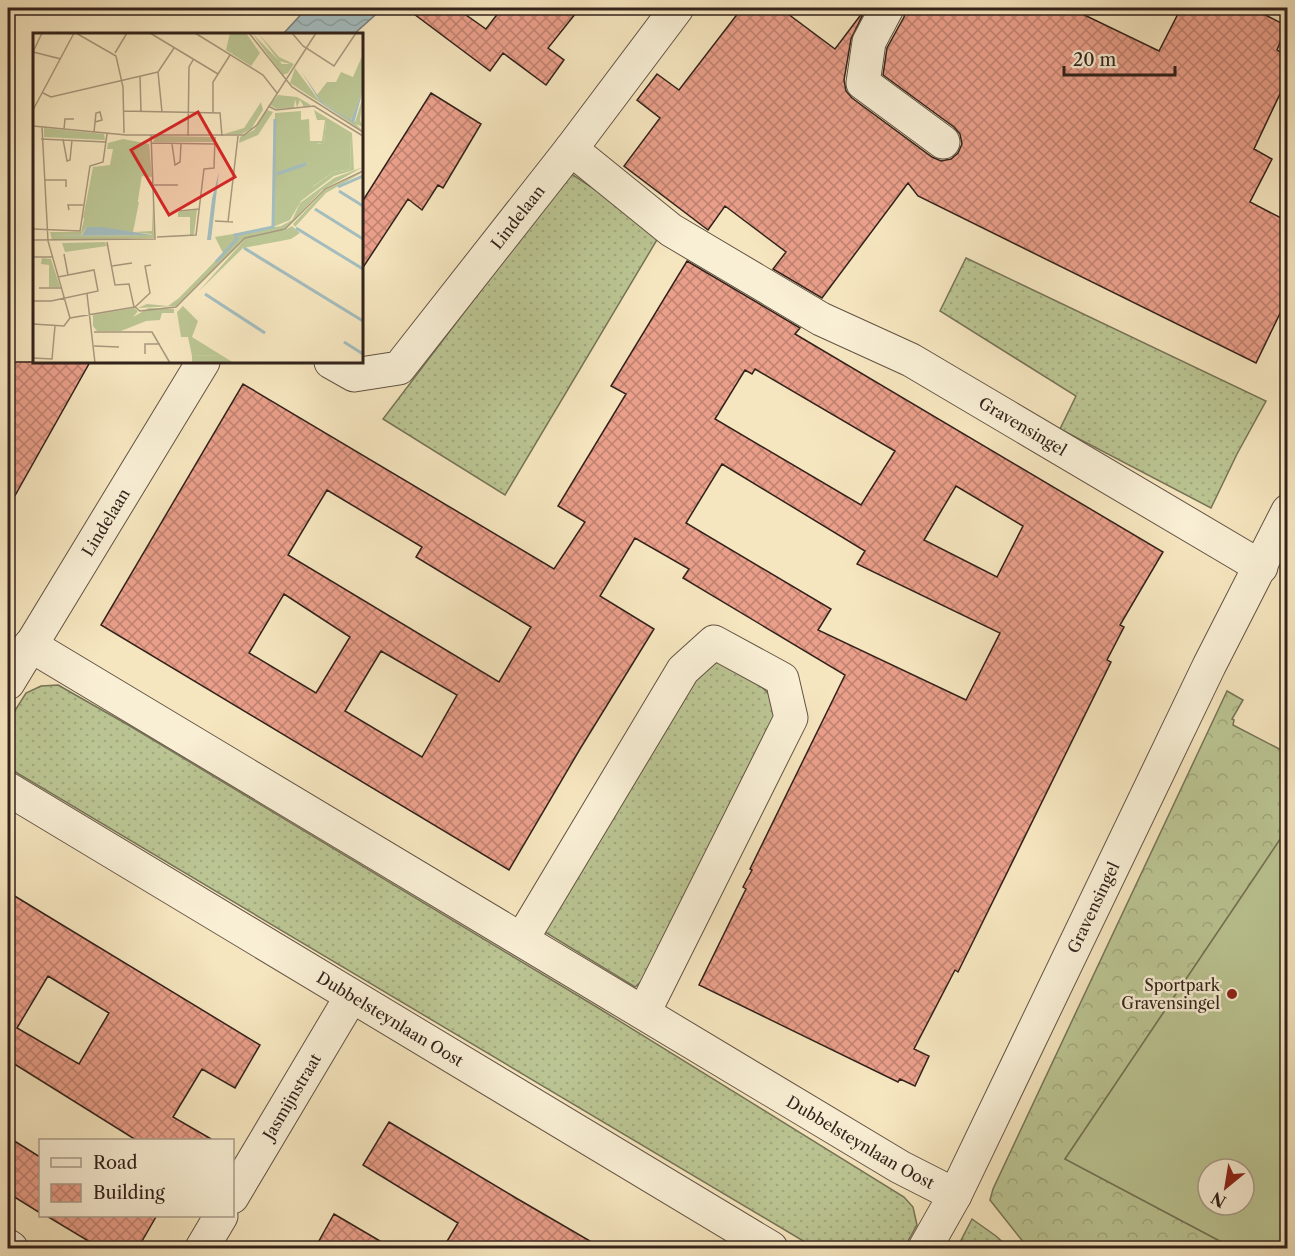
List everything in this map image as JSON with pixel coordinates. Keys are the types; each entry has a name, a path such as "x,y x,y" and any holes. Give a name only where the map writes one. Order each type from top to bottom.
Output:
{"street":[{"name":"Lindelaan","path":"333,363 354,375 399,368 571,149 677,8"},
{"path":"886,8 869,42 863,83 943,142"},
{"name":"Gravensingel","path":"571,149 671,230 821,319 911,360 1261,567"},
{"name":"Lindelaan","path":"8,683 202,363"},
{"name":"Gravensingel","path":"926,1248 955,1195 1204,677 1287,511"},
{"path":"522,939 683,670 714,642 782,679 791,717 644,1012"},
{"name":"Dubbelsteynlaan Oost","path":"30,645 900,1167 955,1195"},
{"name":"Dubbelsteynlaan Oost","path":"8,789 351,998 771,1248"},
{"name":"Jasmijnstraat","path":"234,1194 351,998"},
{"path":"202,1248 220,1217"}],"green space":[{"path":"570,173 661,233 505,495 383,419"},
{"path":"966,258 1266,401 1211,508 1060,429 1076,396 940,311"},
{"path":"716,660 751,679 767,692 776,708 774,723 646,977 635,987 545,932 691,672"},
{"path":"58,685 600,1009 904,1197 913,1207 917,1225 904,1248 815,1248 12,770 8,761 9,720 26,693 41,686"},
{"path":"1227,691 1243,700 1232,719 1234,720 1233,725 1287,753 1287,829 1065,1159 1233,1248 1028,1248 990,1200 993,1189"},
{"name":"Sportpark Gravensingel","path":"1287,829 1287,1248 1233,1248 1065,1159"},
{"path":"972,1219 996,1236 1009,1248 957,1248"}],"water":[{"path":"307,8 383,8 355,33 284,33"}],"building":[{"path":"406,8 456,8 486,29 502,8 580,8 548,48 564,60 546,85 503,53 490,71"},
{"path":"742,8 780,8 835,49 866,8 851,39 844,80 846,91 852,98 932,157 941,161 951,159 958,153 962,144 960,134 954,127 883,75 887,48 904,17 906,8 1070,8 1159,51 1181,8 1252,8 1287,26 1277,50 1287,56 1287,79 1254,149 1272,159 1250,202 1287,221 1287,299 1256,363 918,196 908,183 822,298 773,269 786,252 725,206 708,230 624,166 660,118 637,100 657,74 679,90"},
{"path":"431,93 481,124 443,188 438,185 422,210 408,199 363,267 363,200"},
{"path":"687,261 800,328 795,334 1163,552 1120,625 1124,627 1107,660 1111,662 958,972 955,970 914,1049 929,1056 915,1086 900,1079 898,1082 699,985 746,889 743,887 752,870 750,869 845,675 683,578 689,569 635,538 600,596 654,629 509,870 101,625 243,384 554,569 585,522 558,506 626,394 611,386","holes":["755,369 895,451 861,505 715,419 745,370 752,374","722,464 865,551 857,564 1000,633 966,700 818,630 831,609 686,523","956,486 1023,526 997,577 924,540","327,490 422,547 416,557 531,627 499,682 288,555","284,594 350,637 316,693 249,653","381,651 457,695 422,757 345,711"]},
{"path":"8,362 89,363 8,508"},
{"path":"8,892 260,1045 235,1088 202,1069 173,1117 211,1139 134,1139 8,1060","holes":["48,976 109,1013 79,1064 17,1028"]},
{"path":"389,1122 602,1248 443,1248 458,1223 363,1165"},
{"path":"8,1137 39,1156 39,1212 8,1193"},
{"path":"334,1214 392,1248 315,1248"},
{"path":"48,1217 156,1217 138,1248 100,1248"}],"place":[{"name":"Sportpark Gravensingel","path":"1232,994"}]}
